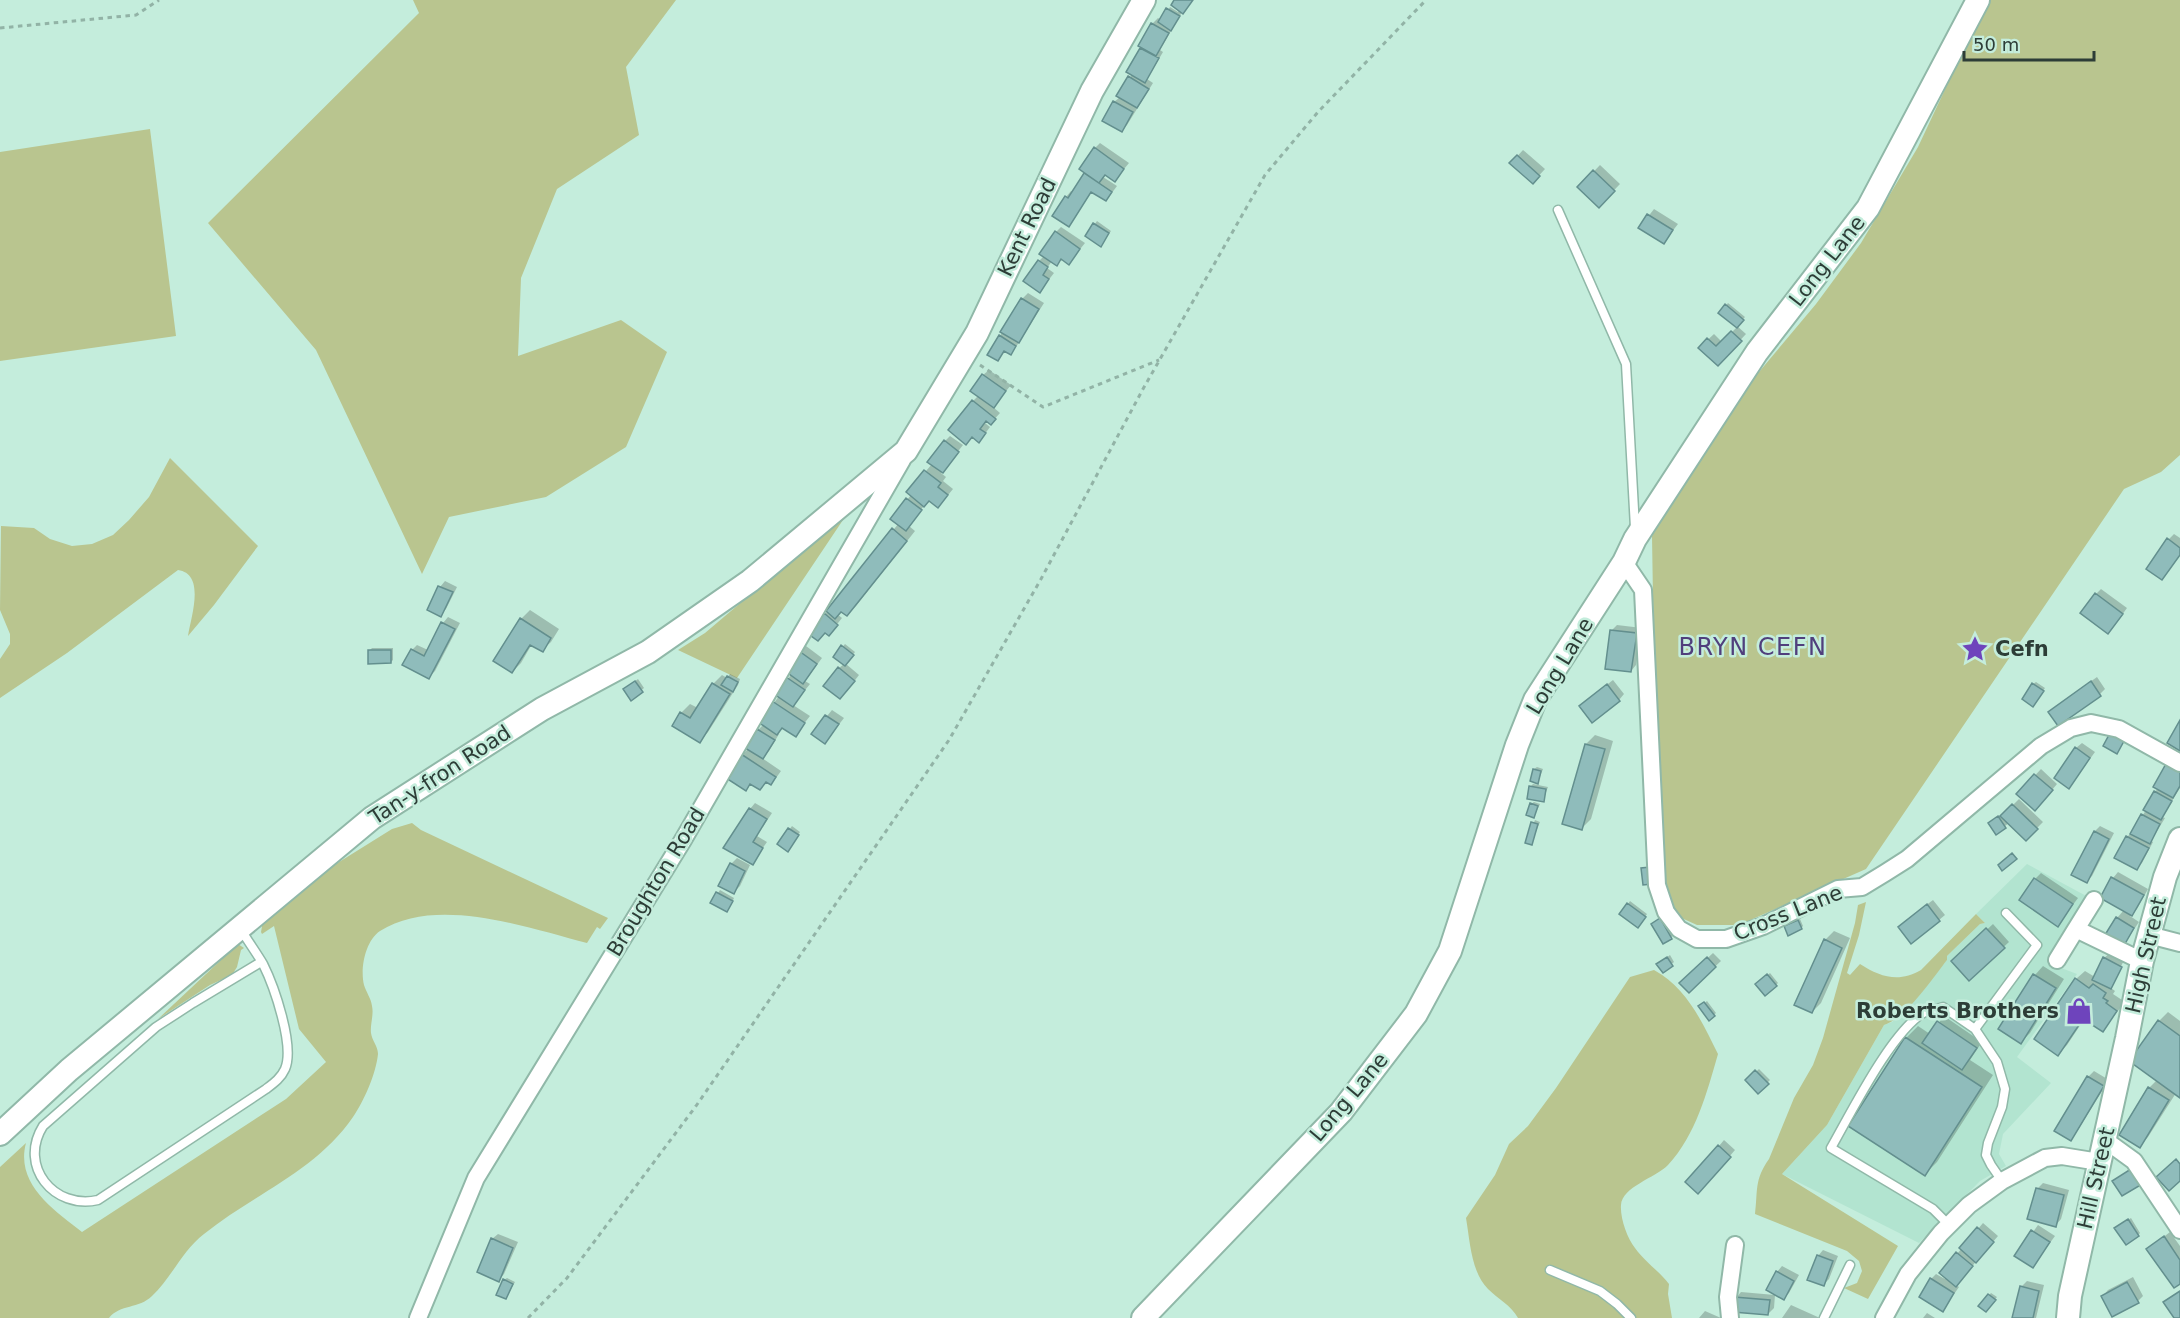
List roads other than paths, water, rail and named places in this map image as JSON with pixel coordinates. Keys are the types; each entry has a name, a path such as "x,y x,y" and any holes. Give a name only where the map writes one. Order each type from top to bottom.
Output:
{"main road":[{"name":"Kent Road","path":"906,451 977,333 1092,91 1144,0"},
{"name":"Long Lane","path":"1143,1318 1341,1112 1416,1014 1450,951 1517,745 1535,700 1624,561 1635,539 1757,352 1868,208 1978,0"},
{"name":"Tan-y-fron Road","path":"0,1134 69,1070 372,818 542,709 648,652 750,581 906,451"},
{"name":"High Street","path":"2127,1038 2142,961 2165,877 2180,838"},
{"name":"Hill Street","path":"2068,1318 2070,1296 2127,1038"}],"street":[{"name":"Broughton Road","path":"418,1318 476,1178 683,840 906,451"},
{"name":"Cross Lane","path":"1624,561 1643,590 1657,885 1666,912 1679,929 1697,939 1726,939 1763,926 1838,889 1862,887 1907,859 2041,746 2071,728 2091,723 2119,729 2180,763"},
{"path":"2057,960 2094,900"},
{"path":"2076,929 2142,961"},
{"path":"2149,935 2180,943"},
{"path":"2105,1140 2134,1161 2180,1230"},
{"path":"1884,1318 1908,1274 1949,1225 1969,1205 2002,1181 2045,1158 2062,1156 2099,1162"},
{"path":"1730,1318 1728,1297 1735,1245"}],"lane":[{"path":"1558,210 1626,364 1635,539"},
{"path":"1976,1029 2037,945 2006,912"},
{"path":"239,928 261,962 280,1011 289,1045 285,1069 277,1082 98,1200 87,1203 69,1200 57,1195 46,1185 38,1170 36,1142 43,1126 156,1027 261,962"},
{"path":"1949,1225 1933,1209 1831,1148 1886,1054 1906,1027 1926,1012 1943,1007 1976,1029 1997,1062 2005,1089 2002,1107 1988,1143 1986,1155 1990,1166 2002,1181"},
{"path":"1824,1318 1850,1265"},
{"path":"1550,1270 1600,1291 1631,1318"}],"place":[{"name":"Cefn","path":"1975,649"},
{"name":"Roberts Brothers","path":"2079,1011"}],"district":[{"name":"BRYN CEFN","path":"1753,647"}]}
